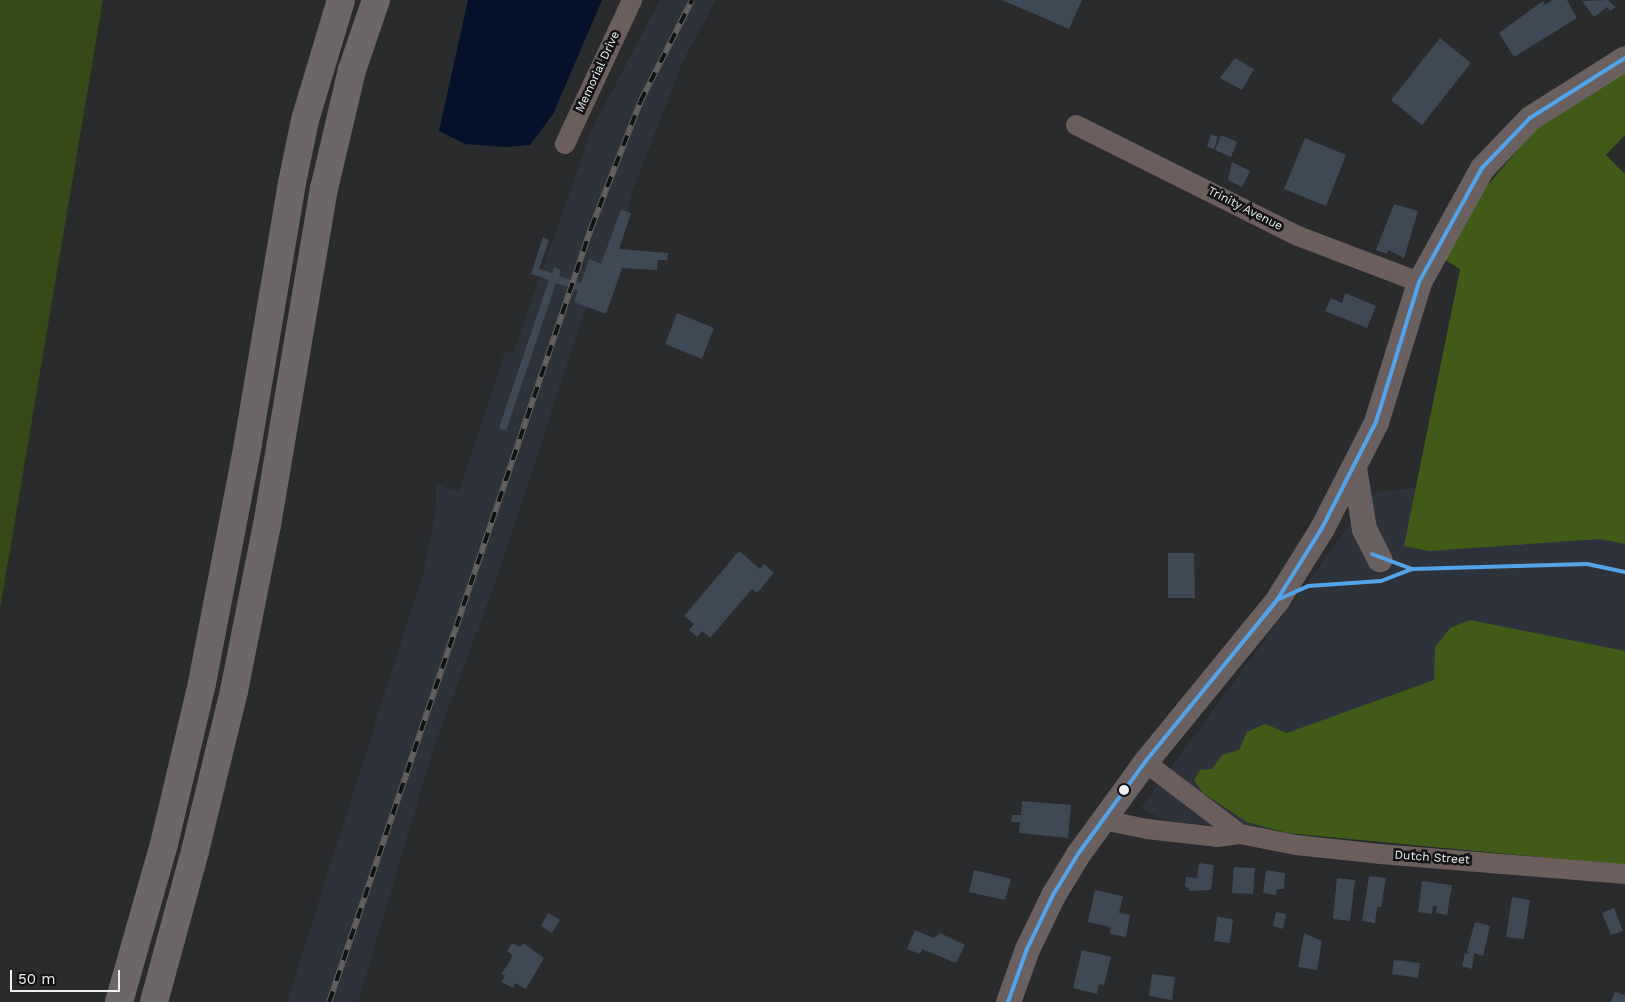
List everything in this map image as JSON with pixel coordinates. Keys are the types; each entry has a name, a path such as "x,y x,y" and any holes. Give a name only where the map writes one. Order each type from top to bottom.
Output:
{"highway":[{"path":"119,1002 164,844 202,683 245,462 292,183 305,120 341,0"},
{"path":"154,1002 195,851 234,691 267,525 324,189 352,70 376,0"}],"main road":[{"path":"1008,1002 1027,949 1053,895 1103,820 1145,762 1277,600 1322,528 1376,422 1419,282 1467,192 1497,150 1530,118 1625,58"},
{"path":"1354,467 1364,529 1379,559"}],"street":[{"name":"Memorial Drive","path":"564,144 632,0"},
{"name":"Trinity Avenue","path":"1076,125 1298,236 1419,282"},
{"path":"1145,762 1240,834"},
{"path":"1103,820 1217,837 1240,834"},
{"name":"Dutch Street","path":"1240,834 1296,845 1380,854 1625,874"}],"shaded area":[{"path":"660,0 716,0 683,61 632,192 627,211 631,213 619,249 668,253 667,260 658,260 657,270 622,268 606,314 586,307 498,575 434,747 358,1002 287,1002 424,570 436,509 436,484 459,492 505,351 513,354 592,129"},
{"path":"1531,477 1625,492 1625,861 1166,821 1141,808 1374,492"}],"green space":[{"path":"0,0 103,0 0,609"},
{"path":"1625,68 1625,135 1606,155 1625,174 1625,544 1600,539 1429,551 1404,546 1460,269 1445,260 1470,206 1533,132"},
{"path":"1470,620 1625,651 1625,865 1287,833 1247,822 1203,793 1194,780 1200,770 1212,769 1222,755 1239,750 1247,732 1265,724 1287,733 1434,680 1435,647 1450,628"}],"water":[{"path":"468,0 602,0 553,114 530,145 508,147 465,144 439,131"}],"building":[{"path":"1002,0 1082,0 1069,29"},
{"path":"1552,0 1567,0 1577,18 1514,57 1499,33 1543,1 1545,5"},
{"path":"1608,0 1616,7 1610,11 1607,7 1594,17 1582,1"},
{"path":"1440,38 1471,63 1422,125 1391,100"},
{"path":"1235,58 1254,69 1242,90 1220,78"},
{"path":"1211,134 1218,137 1214,149 1207,147"},
{"path":"1221,135 1237,142 1231,157 1215,150"},
{"path":"1305,138 1346,155 1326,206 1284,189"},
{"path":"1232,162 1250,171 1242,187 1228,180"},
{"path":"1394,204 1418,211 1404,258 1388,250 1387,254 1376,250"},
{"path":"621,210 631,213 619,249 668,253 667,260 658,260 657,270 622,268 606,314 574,302 578,290 556,283 506,431 499,428 549,280 531,274 543,237 549,240 539,269 552,273 554,267 561,270 559,276 581,283 589,259 601,264"},
{"path":"1345,293 1376,306 1367,328 1325,311 1331,298 1342,303"},
{"path":"677,313 714,328 702,359 665,344"},
{"path":"739,551 760,569 764,564 774,573 757,593 752,589 710,638 702,631 697,637 689,630 694,624 684,616"},
{"path":"1168,553 1194,553 1195,598 1168,598"},
{"path":"1022,801 1071,805 1068,838 1019,833 1020,822 1011,822 1012,815 1021,815"},
{"path":"1199,863 1214,865 1211,890 1188,891 1189,888 1185,887 1186,877 1197,878"},
{"path":"1234,867 1255,868 1253,894 1232,893"},
{"path":"974,870 1011,879 1005,900 969,892"},
{"path":"1266,870 1285,873 1284,889 1277,889 1276,895 1263,893"},
{"path":"1369,876 1386,878 1381,907 1377,907 1375,923 1362,921"},
{"path":"1337,878 1355,880 1350,921 1333,919"},
{"path":"1422,881 1452,885 1447,915 1436,913 1437,906 1433,906 1432,914 1418,912"},
{"path":"1095,890 1123,896 1119,913 1130,915 1126,937 1110,934 1111,927 1088,922"},
{"path":"1512,897 1530,900 1524,939 1506,937"},
{"path":"1614,908 1623,931 1611,935 1602,913"},
{"path":"1276,912 1286,914 1283,929 1273,926"},
{"path":"548,913 560,920 552,933 541,926"},
{"path":"1217,917 1233,919 1230,943 1214,941"},
{"path":"1475,922 1490,926 1483,956 1474,953 1472,969 1462,966 1465,953 1470,954 1467,951"},
{"path":"915,930 934,938 940,933 965,945 956,963 922,949 920,954 907,949"},
{"path":"1304,933 1322,941 1317,970 1298,967"},
{"path":"512,943 520,947 523,943 544,958 526,989 515,983 513,988 501,982 505,976 501,974 512,955 507,951"},
{"path":"1082,950 1111,957 1104,985 1099,984 1097,994 1073,988"},
{"path":"1394,960 1420,963 1418,978 1392,974"},
{"path":"1152,974 1175,977 1172,1000 1149,996"},
{"path":"1615,992 1625,995 1625,1002 1611,1002"}],"railway":[{"path":"329,1002 591,228 640,102 692,0"}],"transit line":[{"path":"1008,1002 1027,949 1053,895 1078,854 1145,762 1277,600 1322,528 1376,422 1419,282 1482,168 1530,118 1625,58"},
{"path":"1372,554 1412,569 1587,564 1625,572"},
{"path":"1264,616 1277,600 1308,586 1381,581 1412,569"}]}
